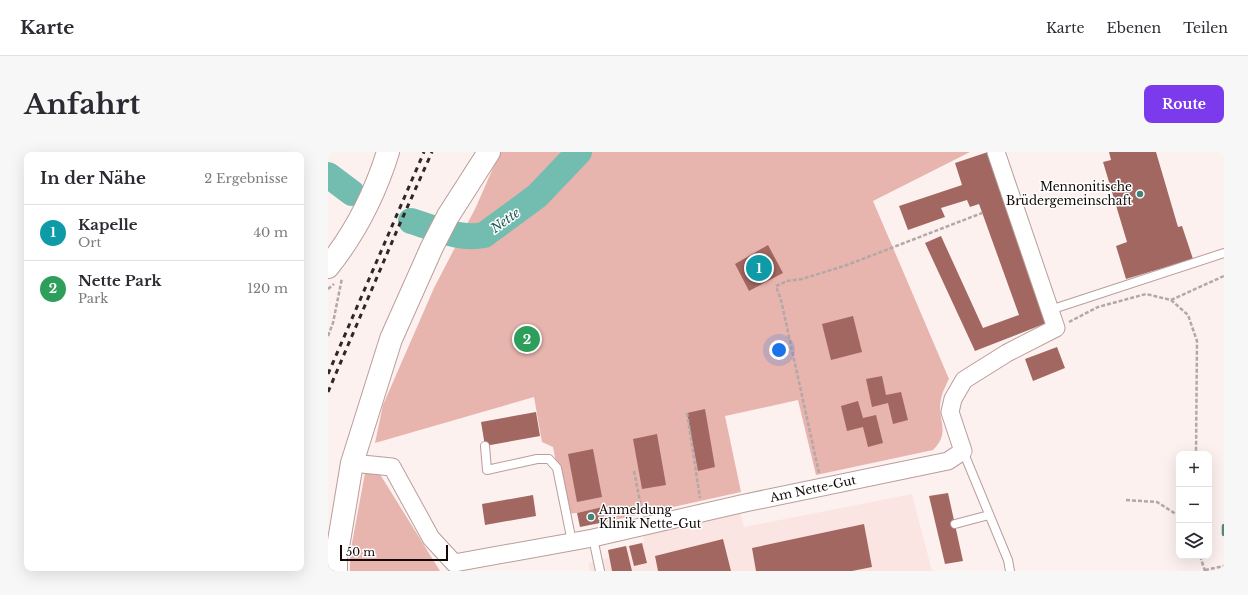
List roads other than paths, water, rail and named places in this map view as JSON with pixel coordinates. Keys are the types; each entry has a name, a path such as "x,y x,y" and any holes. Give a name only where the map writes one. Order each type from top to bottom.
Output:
{"main road":[{"path":"336,571 336,559 352,463 391,339 432,247 448,216 489,152"},
{"path":"334,259 357,225 371,197 386,157"}],"street":[{"path":"963,451 950,412 953,400 964,380 1007,353 1056,328 996,152"},
{"name":"Am Nette-Gut","path":"352,463 392,467 431,538 454,563 593,538 703,512 948,461 963,451"}],"lane":[{"path":"1050,310 1224,253"},
{"path":"485,446 488,470 537,459 550,459 557,468 572,542"},
{"path":"963,451 1008,560 1010,571"},
{"path":"955,524 989,515"},
{"path":"593,538 600,571"}],"waterway":[{"name":"Nette","path":"411,221 456,235 484,235 537,196 579,152"},
{"name":"Nette","path":"328,175 352,193"},
{"path":"1224,526 1224,534"}],"railway":[{"path":"328,374 424,152"},
{"path":"328,392 432,152"}],"place":[{"name":"Mennonitische Brüdergemeinschaft","path":"1140,194"},
{"name":"Kapelle","path":"759,268"},
{"name":"Nette Park","path":"527,339"},
{"name":"Anmeldung Klinik Nette-Gut","path":"591,517"}]}
